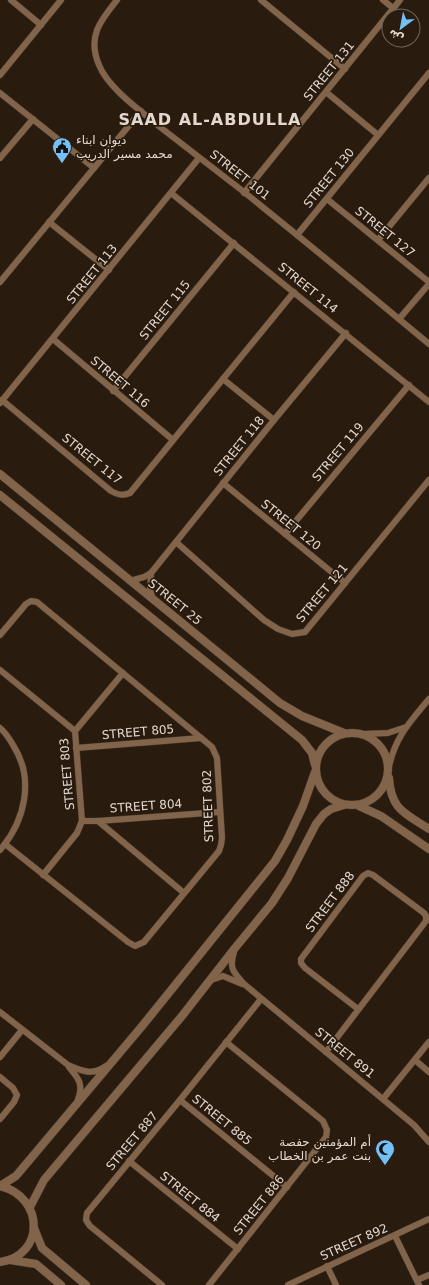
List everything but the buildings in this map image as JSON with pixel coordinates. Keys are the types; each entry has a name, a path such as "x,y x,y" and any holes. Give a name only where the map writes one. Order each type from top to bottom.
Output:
{"street":[{"path":"11,0 41,25"},
{"path":"0,75 61,0"},
{"name":"STREET 101","path":"117,0 104,16 94,36 95,52 105,77 141,111 297,235 429,344"},
{"path":"261,0 345,69"},
{"path":"383,0 393,8"},
{"name":"STREET 131","path":"393,8 400,0"},
{"name":"STREET 131","path":"244,193 381,23"},
{"name":"STREET 130","path":"297,235 378,135 428,77"},
{"path":"326,92 378,135"},
{"path":"0,93 94,168"},
{"path":"0,282 141,111"},
{"path":"0,158 33,119"},
{"name":"STREET 113","path":"1,402 199,158"},
{"path":"378,240 429,178"},
{"name":"STREET 114","path":"171,193 346,333 429,402"},
{"name":"STREET 127","path":"327,198 429,283"},
{"path":"49,222 109,270"},
{"name":"STREET 115","path":"113,391 234,243"},
{"path":"399,319 429,283"},
{"name":"STREET 117","path":"1,402 111,491 120,495 125,495 130,493 294,292"},
{"name":"STREET 118","path":"130,581 144,577 151,573 346,333"},
{"name":"STREET 116","path":"53,339 173,440"},
{"path":"223,379 274,420"},
{"name":"STREET 119","path":"285,534 409,385"},
{"name":"STREET 25","path":"0,474 280,703 302,716 344,734"},
{"name":"STREET 121","path":"176,542 264,620 278,629 292,634 305,632 429,480"},
{"name":"STREET 120","path":"223,483 345,583"},
{"path":"0,495 302,740 312,752 320,787 330,798 344,805"},
{"path":"151,573 150,590 153,600"},
{"name":"STREET 802","path":"0,635 26,604 31,601 37,602 212,747 217,758 221,846 219,851 144,942 135,946 5,844"},
{"name":"STREET 803","path":"0,670 75,731 82,821 78,833 43,875"},
{"path":"75,731 123,673"},
{"path":"359,806 373,800 383,789 389,771 392,752 406,727 429,699"},
{"path":"0,1186 16,1176 112,1062 250,894 275,861 303,806 318,754 325,744 334,737 344,734 388,733 406,727"},
{"path":"0,728 6,733 20,755 26,777 25,799 21,817 12,835 0,850"},
{"path":"363,734 381,746 386,756 389,771 390,790 394,804 429,829"},
{"name":"STREET 805","path":"76,748 201,738"},
{"path":"30,1207 44,1180 177,1022 272,903 288,878 316,824 324,814 331,809 344,805 359,806 381,816 429,849"},
{"name":"STREET 804","path":"82,821 220,812"},
{"name":"STREET 804","path":"98,821 184,893"},
{"name":"STREET 888","path":"326,1052 425,924 426,919 424,913 373,874 368,873 363,876 301,959 301,963 305,968 358,1009"},
{"name":"STREET 891","path":"235,948 231,962 234,973 244,984 414,1125 429,1142"},
{"name":"STREET 891","path":"211,980 223,976 244,984"},
{"name":"STREET 887","path":"162,1285 90,1226 86,1220 87,1213 261,999"},
{"path":"0,1012 68,1065 79,1071 93,1072 101,1070 112,1062"},
{"path":"0,1057 22,1030"},
{"name":"STREET 886","path":"209,1285 326,1137 327,1130 323,1122 226,1042"},
{"path":"383,1099 429,1042"},
{"path":"415,1060 429,1072"},
{"path":"68,1065 79,1080 81,1092 76,1105"},
{"path":"0,1077 14,1088 17,1095 14,1102 0,1119"},
{"name":"STREET 885","path":"180,1100 287,1187"},
{"name":"STREET 884","path":"129,1161 238,1249"},
{"path":"0,1186 9,1188 25,1199 30,1207 34,1227 42,1248 86,1285"},
{"name":"STREET 892","path":"288,1285 429,1219"},
{"path":"0,1262 10,1260 20,1254 27,1247 32,1237 34,1227"},
{"path":"395,1236 418,1283 429,1275"},
{"path":"10,1260 36,1264 61,1285"},
{"path":"327,1266 336,1285"}],"place":[{"name":"ديوان ابناء محمد مسير الدريب","path":"62,164"},
{"name":"أم المؤمنين حفصة بنت عمر بن الخطاب","path":"385,1166"}],"district":[{"name":"SAAD AL-ABDULLA","path":"210,119"}]}
